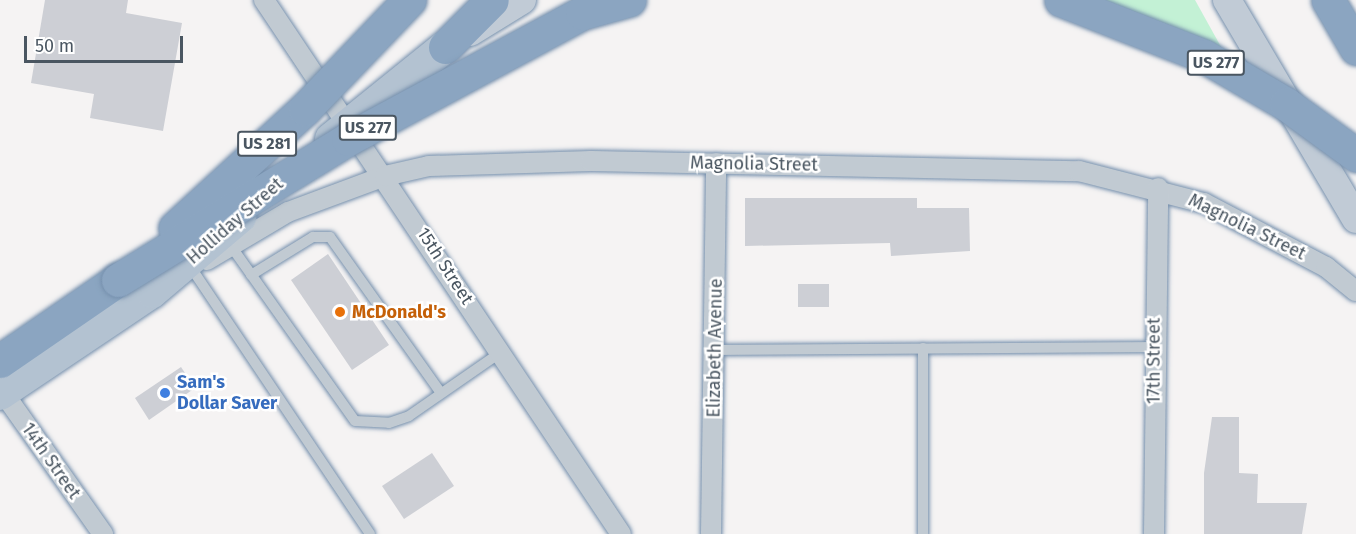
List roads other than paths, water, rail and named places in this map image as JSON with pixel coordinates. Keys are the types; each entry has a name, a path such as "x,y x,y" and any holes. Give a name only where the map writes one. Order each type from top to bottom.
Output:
{"highway":[{"name":"US 281","path":"118,280 305,109 409,0"},
{"path":"445,46 492,0"},
{"name":"US 277","path":"1,384 118,280 348,139 582,13 629,0"},
{"name":"US 277","path":"1061,0 1204,56 1286,104 1356,155"},
{"path":"1328,0 1356,48"}],"main road":[{"name":"Holliday Street","path":"1,384 152,292 350,123 445,46 522,0"},
{"path":"1227,0 1356,219"}],"street":[{"name":"15th Street","path":"264,0 386,176 621,534"},
{"name":"Magnolia Street","path":"152,292 288,212 386,176 429,166 716,163 1079,171 1158,188 1204,203 1326,267 1356,291"},
{"name":"Elizabeth Avenue","path":"711,534 716,163"},
{"name":"17th Street","path":"1154,534 1154,347 1158,188"},
{"name":"14th Street","path":"1,384 103,534"}],"lane":[{"path":"251,275 313,237 330,237 441,393"},
{"path":"231,246 355,421 399,419 501,352"},
{"path":"192,269 370,534"},
{"path":"715,350 1154,347"},
{"path":"923,348 923,534"}],"place":[{"name":"McDonald's","path":"340,312"},
{"name":"Sam's Dollar Saver","path":"165,393"}]}
